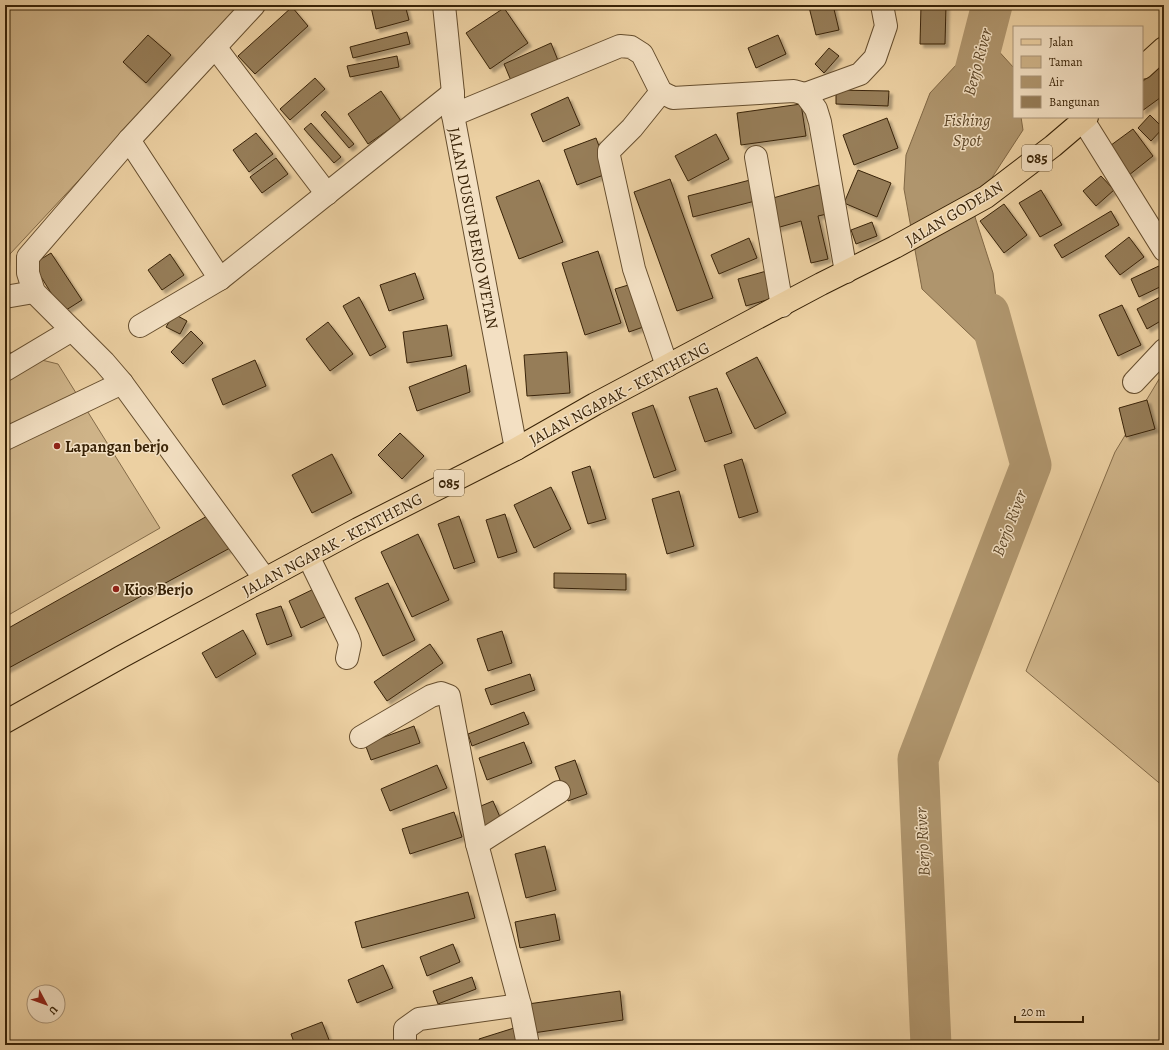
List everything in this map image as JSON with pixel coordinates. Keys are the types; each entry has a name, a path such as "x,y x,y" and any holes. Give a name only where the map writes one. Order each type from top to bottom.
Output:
{"main road":[{"path":"1143,67 1164,48"},
{"name":"JALAN GODEAN","path":"895,247 986,196 1053,146 1085,118"},
{"name":"JALAN NGAPAK - KENTHENG","path":"5,722 121,657 308,556 516,449 595,404 895,247"}],"street":[{"path":"254,5 129,140 28,257 28,273 34,292 122,382 265,579"},
{"name":"JALAN DUSUN BERJO WETAN","path":"444,5 453,93 453,115 516,449"},
{"path":"453,115 620,46 631,47 642,54 661,92 673,98 794,91 805,94 860,74 875,58 886,26 882,5"},
{"path":"215,47 327,194"},
{"path":"661,92 632,128 609,151 609,156 634,269 667,366"},
{"path":"140,326 220,279 453,93"},
{"path":"805,94 816,109 820,122 846,272"},
{"path":"1085,118 1164,250"},
{"path":"129,140 220,279"},
{"path":"756,157 782,306"},
{"path":"5,296 34,292"},
{"path":"5,370 72,330"},
{"path":"1134,382 1164,350"},
{"path":"5,439 122,382"},
{"path":"308,556 348,638 350,644 347,658"},
{"path":"361,737 431,696 441,693 449,696 477,844 520,1005 528,1045"},
{"path":"477,844 559,792"},
{"path":"405,1045 405,1029 419,1019 520,1005"}],"green space":[{"path":"5,5 242,5 10,254 9,279 5,279"},
{"name":"Lapangan berjo","path":"5,351 58,364 160,528 5,617"},
{"path":"1164,371 1164,787 1026,671 1115,452"}],"water":[{"name":"Fishing Spot","path":"984,35 1013,67 1013,118 1021,118 1023,130 993,176 975,217 993,273 1004,367 922,289 904,189 906,155 930,93"}],"building":[{"path":"376,5 405,5 409,20 376,29 371,7"},
{"path":"816,5 833,5 839,30 816,35 809,7"},
{"path":"921,5 946,5 945,44 920,44"},
{"path":"292,7 308,26 255,74 238,56"},
{"path":"504,8 528,43 490,69 466,33"},
{"path":"407,32 410,44 353,58 350,47"},
{"path":"148,35 171,55 146,83 123,62"},
{"path":"778,35 786,54 756,68 748,48"},
{"path":"551,43 559,63 512,83 504,64"},
{"path":"829,48 839,56 824,73 815,64"},
{"path":"397,56 399,67 350,77 347,66"},
{"path":"1164,63 1164,95 1143,110 1143,81"},
{"path":"315,78 325,89 290,120 280,109"},
{"path":"836,90 889,91 888,106 836,104"},
{"path":"381,91 401,121 368,144 348,114"},
{"path":"568,97 580,125 543,142 531,114"},
{"path":"801,104 806,136 741,145 737,113"},
{"path":"325,111 354,144 349,148 321,115"},
{"path":"1150,115 1163,128 1151,141 1138,128"},
{"path":"887,118 898,148 854,165 843,135"},
{"path":"311,123 341,157 334,163 304,129"},
{"path":"1133,129 1153,156 1124,179 1103,151"},
{"path":"256,133 273,154 249,172 233,150"},
{"path":"716,134 729,159 688,181 675,156"},
{"path":"596,138 609,173 577,185 564,150"},
{"path":"276,158 288,174 262,193 250,177"},
{"path":"858,170 891,183 877,217 844,203"},
{"path":"1101,176 1114,190 1096,206 1083,191"},
{"path":"670,179 713,298 677,311 634,192"},
{"path":"754,179 759,200 693,217 688,196"},
{"path":"539,180 563,242 519,259 496,197"},
{"path":"819,185 827,214 818,216 828,259 811,263 801,221 773,229 766,200"},
{"path":"1041,190 1062,225 1040,237 1019,203"},
{"path":"1004,204 1027,235 1004,253 980,221"},
{"path":"1111,211 1119,225 1062,258 1054,245"},
{"path":"872,222 877,236 856,244 851,230"},
{"path":"1129,237 1144,257 1120,275 1105,256"},
{"path":"749,238 757,258 719,274 711,255"},
{"path":"598,251 621,323 585,335 562,263"},
{"path":"51,253 82,300 63,312 33,264"},
{"path":"170,254 184,275 162,290 148,270"},
{"path":"1161,265 1164,273 1164,285 1139,297 1131,279"},
{"path":"770,270 777,297 746,306 738,279"},
{"path":"415,273 424,299 389,311 380,285"},
{"path":"635,283 649,325 629,332 615,289"},
{"path":"1164,295 1164,319 1147,329 1137,309"},
{"path":"359,297 386,347 370,356 343,306"},
{"path":"1122,305 1141,345 1118,356 1099,315"},
{"path":"174,314 187,321 180,334 166,327"},
{"path":"328,322 353,354 330,371 306,339"},
{"path":"447,325 452,356 407,363 403,332"},
{"path":"191,331 203,343 183,364 171,352"},
{"path":"567,352 570,393 527,396 524,355"},
{"path":"757,357 786,413 755,429 726,373"},
{"path":"255,360 266,386 223,405 212,379"},
{"path":"466,365 470,392 417,411 409,387"},
{"path":"717,388 732,433 705,442 689,397"},
{"path":"1147,400 1155,429 1126,437 1119,408"},
{"path":"653,405 676,470 654,478 632,413"},
{"path":"400,433 424,456 402,479 378,455"},
{"path":"332,454 352,493 312,513 292,475"},
{"path":"742,459 758,512 739,518 724,465"},
{"path":"590,466 606,519 588,524 572,472"},
{"path":"551,487 571,529 534,548 514,505"},
{"path":"679,491 694,546 667,554 652,499"},
{"path":"505,514 517,552 498,558 486,520"},
{"name":"Kios Berjo","path":"209,515 230,548 5,670 5,630"},
{"path":"459,516 475,562 454,569 438,524"},
{"path":"418,534 449,600 412,617 381,552"},
{"path":"554,573 626,574 626,590 554,588"},
{"path":"388,583 415,640 383,656 355,598"},
{"path":"320,586 333,613 301,628 289,601"},
{"path":"281,606 292,636 267,645 256,614"},
{"path":"243,630 256,654 216,678 202,653"},
{"path":"502,631 512,663 488,671 477,639"},
{"path":"430,644 443,663 387,701 374,682"},
{"path":"530,674 535,690 491,705 485,689"},
{"path":"524,712 529,724 472,746 468,734"},
{"path":"414,726 420,743 371,760 365,744"},
{"path":"524,742 532,763 487,780 479,758"},
{"path":"575,760 587,794 568,801 555,767"},
{"path":"437,765 447,788 390,811 381,789"},
{"path":"493,801 503,824 486,831 476,808"},
{"path":"454,812 462,837 410,854 402,829"},
{"path":"545,846 556,890 526,898 515,854"},
{"path":"468,892 475,918 362,948 355,922"},
{"path":"555,914 560,940 520,948 515,922"},
{"path":"453,944 460,962 427,976 420,957"},
{"path":"383,965 393,988 357,1003 348,980"},
{"path":"472,977 476,989 438,1004 433,991"},
{"path":"620,991 623,1020 533,1033 528,1004"},
{"path":"322,1022 331,1045 295,1045 291,1034"},
{"path":"514,1028 520,1045 481,1045 479,1039"}],"waterway":[{"name":"Berjo River","path":"970,90 992,5"},
{"name":"Berjo River","path":"931,1045 918,759 1031,465 989,313"}],"place":[{"name":"Lapangan berjo","path":"57,446"},
{"name":"Kios Berjo","path":"116,589"}]}
